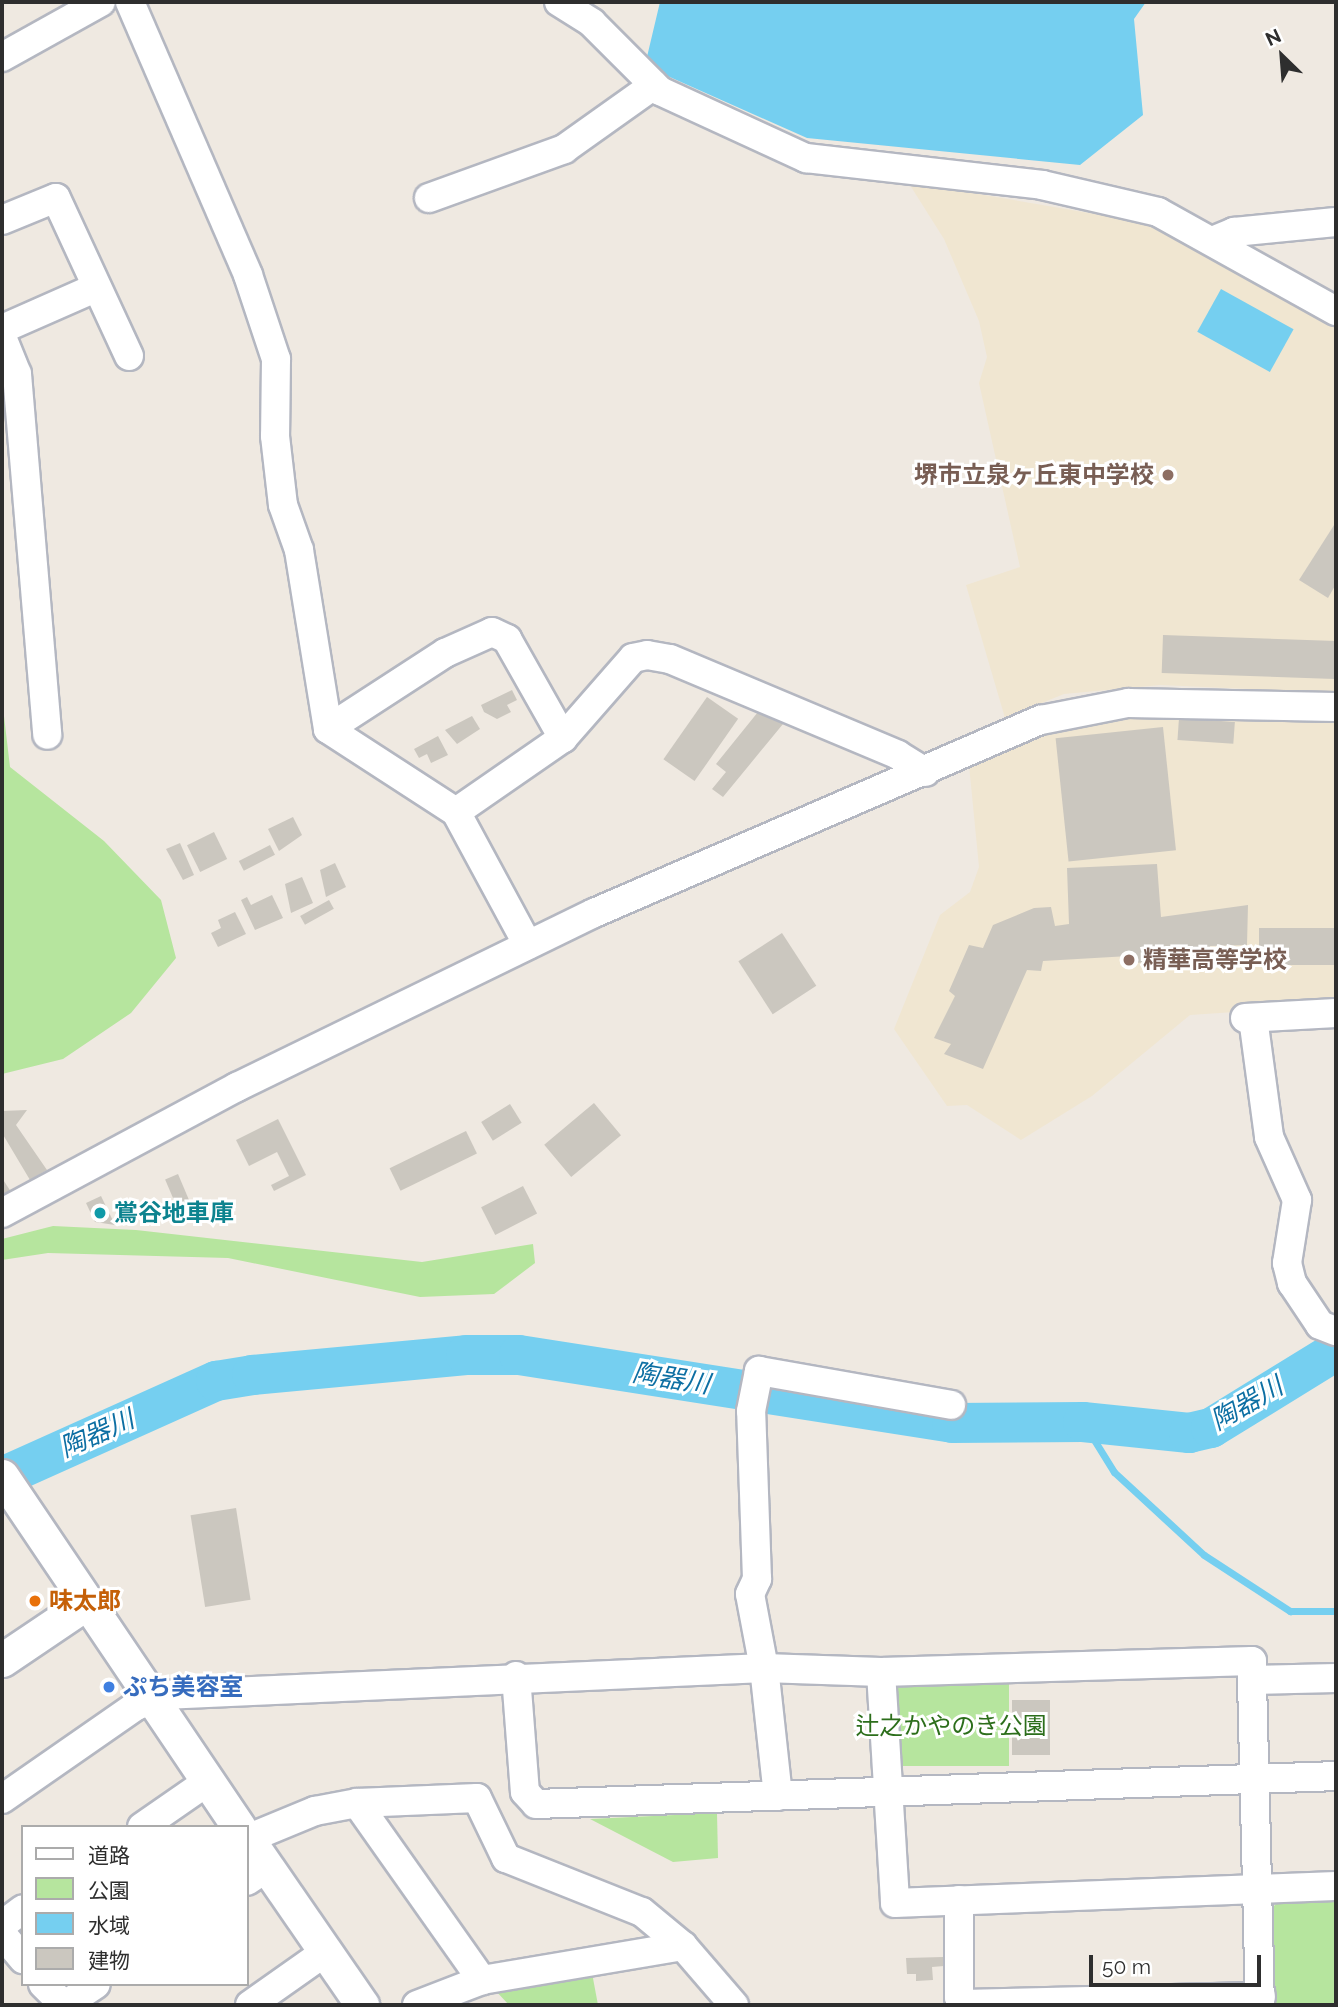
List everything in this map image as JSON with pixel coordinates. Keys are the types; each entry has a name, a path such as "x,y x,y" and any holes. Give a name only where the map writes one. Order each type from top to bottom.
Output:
{"street":[{"path":"2,57 101,2"},
{"path":"130,2 248,275 276,359 275,436 283,505 299,550 328,729 456,811 528,945"},
{"path":"559,2 592,23 654,85 806,158 1042,185 1158,212 1215,240 1336,310"},
{"path":"429,198 564,149 654,85"},
{"path":"2,220 57,198 95,288 129,356"},
{"path":"1215,240 1234,232 1336,222"},
{"path":"2,329 95,288"},
{"path":"2,337 17,374 47,735"},
{"path":"328,729 445,653 492,632 507,639 563,738"},
{"path":"456,811 563,738 633,658 647,655 683,664 898,755 925,772"},
{"path":"2,1213 237,1087 528,945 1041,720 1128,703 1336,707"},
{"path":"1336,1013 1249,1018 1269,1137 1297,1200 1287,1263 1292,1283 1320,1325 1336,1331"},
{"path":"778,1796 764,1668 750,1594 757,1579 754,1392 759,1371 951,1405"},
{"path":"6,1487 238,1825"},
{"path":"2,1660 85,1604"},
{"path":"2,1799 150,1696 516,1676 764,1668 881,1672 1252,1661 1260,2001 967,2004 958,1997 959,1900"},
{"path":"881,1672 885,1792 895,1903 1336,1886"},
{"path":"516,1676 525,1792 536,1804 1336,1776"},
{"path":"1252,1680 1336,1678"},
{"path":"145,1825 207,1782"},
{"path":"248,1839 315,1811 357,1803 477,1798 506,1858 642,1912 682,1946 734,2005"},
{"path":"357,1803 482,1980"},
{"path":"248,1843 256,1874 325,1952 362,2005"},
{"path":"2,1925 21,1911"},
{"path":"2,1934 21,1957"},
{"path":"417,2005 482,1980 682,1946"},
{"path":"250,2005 325,1952"},
{"path":"45,1986 65,2005 93,1986"}],"shaded area":[{"name":"堺市立泉ヶ丘東中学校","path":"908,182 1153,224 1336,328 1336,693 1160,685 1064,694 1005,718 966,585 1020,567 979,383 987,357 979,321 944,239"},
{"name":"精華高等学校","path":"1140,716 1336,722 1336,1005 1190,1015 1092,1096 1021,1140 967,1105 947,1106 894,1029 940,915 970,892 979,867 969,765 1049,729"}],"green space":[{"path":"2,699 10,767 104,841 161,900 176,958 131,1013 63,1059 2,1074"},
{"path":"53,1226 136,1230 422,1262 533,1244 535,1263 494,1294 420,1297 228,1258 48,1253 2,1260 2,1239"},
{"name":"辻之かやのき公園","path":"891,1681 1009,1681 1009,1766 891,1766"},
{"path":"717,1813 718,1858 673,1862 590,1819"},
{"path":"1336,1901 1336,2005 1272,2005 1269,1911 1277,1903"},
{"path":"592,1973 598,2005 509,2005 494,1989"}],"water":[{"path":"660,2 1146,2 1134,19 1143,115 1080,165 807,138 663,74 646,61"},
{"path":"1221,289 1294,329 1270,372 1197,332"}],"building":[{"path":"1336,522 1336,584 1328,598 1299,580"},
{"path":"1163,635 1336,641 1335,679 1162,673"},
{"path":"512,690 517,700 507,705 511,712 497,719 484,712 481,705"},
{"path":"707,697 738,719 695,781 663,759"},
{"path":"762,707 783,724 723,797 712,789 726,772 716,764"},
{"path":"472,716 480,729 457,744 445,730"},
{"path":"1179,718 1235,722 1233,744 1177,740"},
{"path":"1163,727 1176,850 1069,862 1056,738"},
{"path":"438,736 448,755 431,763 427,754 419,758 414,749"},
{"path":"293,817 302,835 279,851 268,829"},
{"path":"214,832 227,859 200,872 187,845"},
{"path":"180,843 194,875 183,880 166,849"},
{"path":"270,845 275,855 244,871 239,861"},
{"path":"335,863 346,887 326,897 320,870"},
{"path":"1157,864 1161,917 1248,905 1247,945 1210,946 1212,960 1130,963 1129,956 1043,961 1041,971 1027,970 983,1069 944,1054 951,1044 934,1038 955,996 949,991 969,945 983,948 993,925 1034,908 1051,907 1055,926 1069,924 1067,868"},
{"path":"302,877 313,903 291,913 285,884"},
{"path":"272,895 283,918 255,930 241,900 247,897 251,905"},
{"path":"329,900 334,909 305,925 300,916"},
{"path":"235,912 246,934 218,947 211,933 221,928 218,920"},
{"path":"1259,928 1336,928 1336,965 1259,965"},
{"path":"782,933 816,986 773,1014 738,961"},
{"path":"594,1103 621,1135 571,1177 544,1145"},
{"path":"510,1104 522,1123 493,1141 481,1122"},
{"path":"27,1110 16,1125 47,1170 30,1180 2,1133 2,1111"},
{"path":"278,1119 306,1175 274,1191 271,1185 289,1176 277,1152 249,1166 236,1140"},
{"path":"466,1131 477,1153 401,1191 390,1168"},
{"path":"178,1174 193,1210 180,1215 165,1179"},
{"path":"2,1178 13,1195 2,1203"},
{"path":"523,1186 537,1214 495,1235 481,1207"},
{"name":"鴬谷地車庫","path":"101,1196 115,1225 95,1222 86,1203"},
{"path":"236,1508 251,1600 205,1607 191,1515"},
{"path":"1012,1700 1050,1700 1050,1755 1012,1755"},
{"path":"943,1957 944,1966 932,1967 933,1980 916,1981 916,1974 907,1974 906,1958"}],"waterway":[{"name":"陶器川","path":"2,1477 216,1381 252,1375 466,1355 519,1355 952,1423 1083,1422 1189,1433 1211,1428 1336,1351"},
{"path":"1083,1422 1114,1472 1204,1555 1290,1611 1336,1611"}],"place":[{"name":"堺市立泉ヶ丘東中学校","path":"1168,475"},
{"name":"精華高等学校","path":"1129,960"},
{"name":"鴬谷地車庫","path":"100,1213"},
{"name":"味太郎","path":"35,1601"},
{"name":"ぷち美容室","path":"109,1687"}]}
